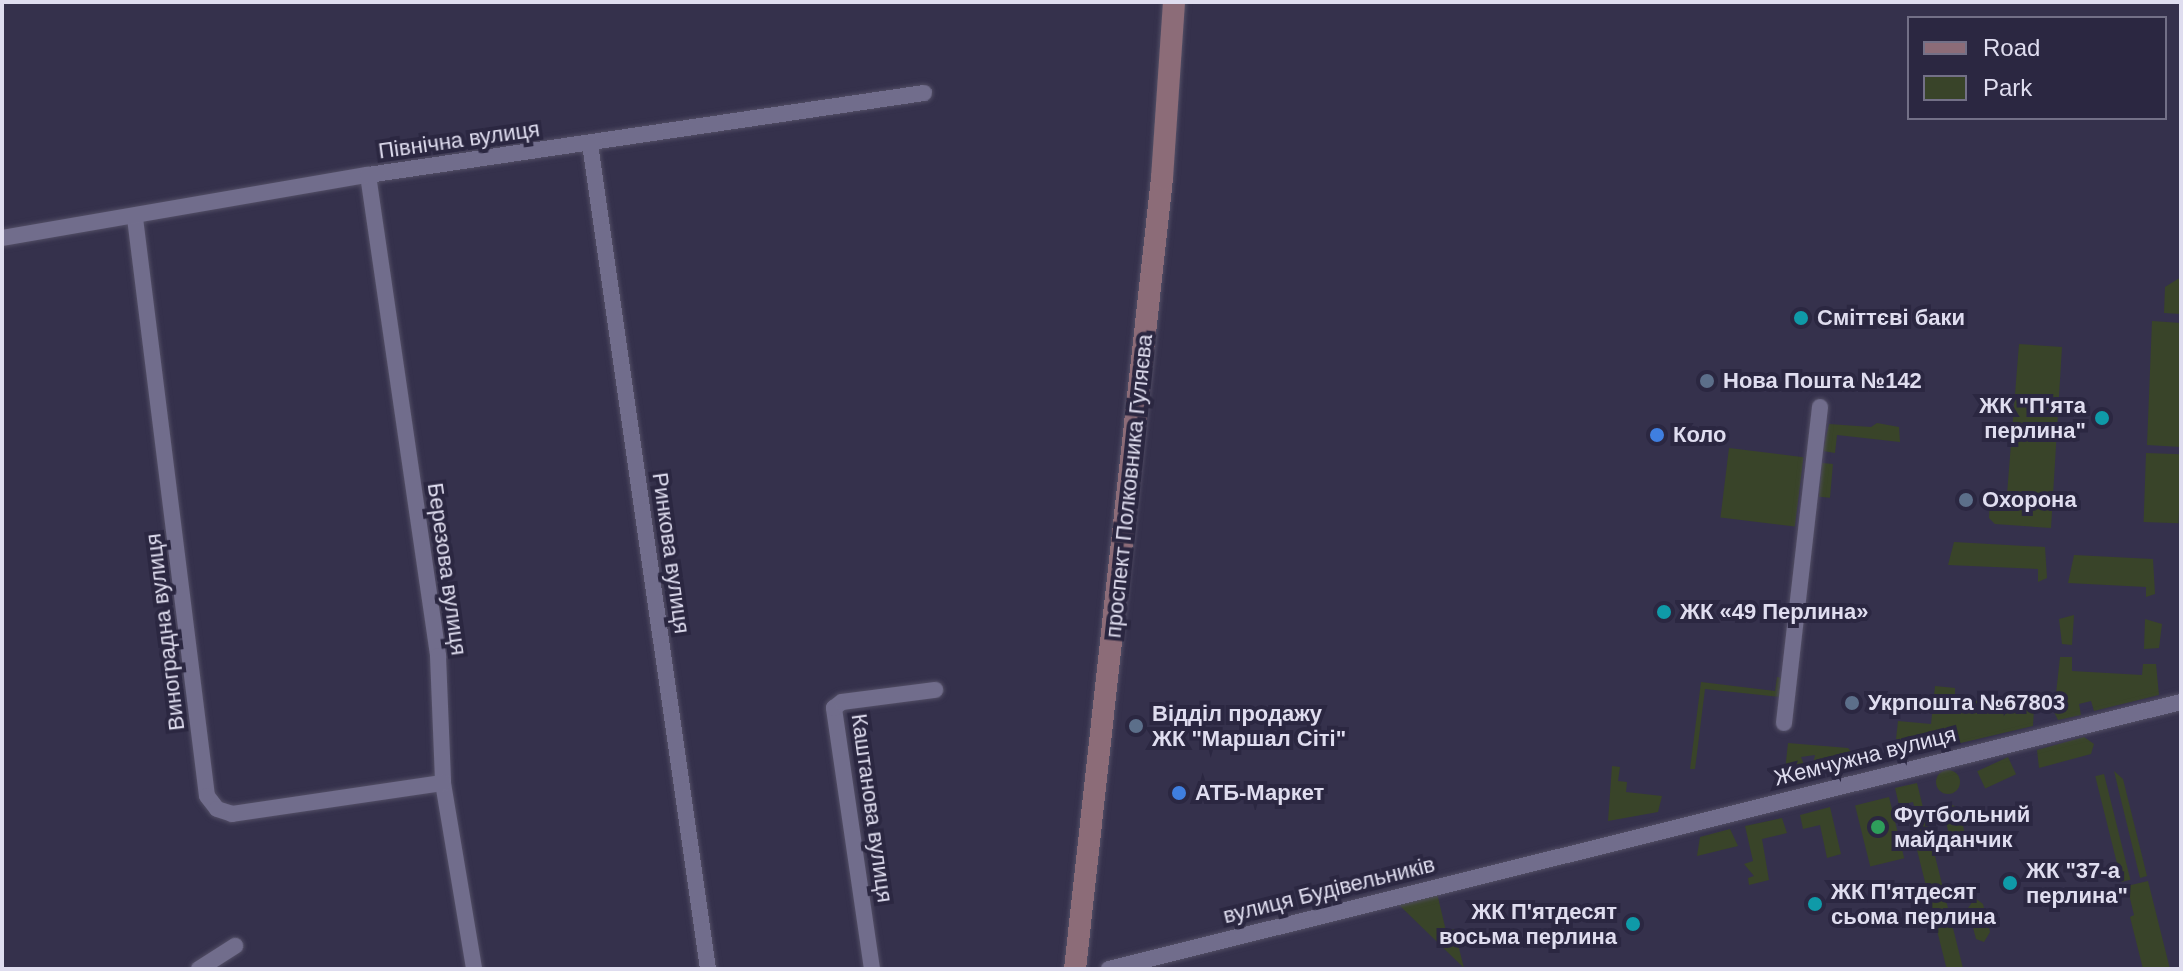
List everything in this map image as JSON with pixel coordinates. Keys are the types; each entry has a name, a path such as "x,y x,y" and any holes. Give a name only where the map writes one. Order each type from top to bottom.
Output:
{"main road":[{"name":"проспект Полковника Гуляєва","path":"1075,969 1162,178 1174,2"}],"street":[{"name":"Північна вулиця","path":"2,238 135,218 368,175 924,93"},
{"name":"Ринкова вулиця","path":"590,144 708,969"},
{"name":"Березова вулиця","path":"368,175 438,656 443,783 474,969"},
{"name":"Виноградна вулиця","path":"135,218 207,796 217,809 232,814 443,783"},
{"path":"1784,723 1820,407"},
{"name":"Каштанова вулиця","path":"872,969 834,708 842,702 935,690"},
{"name":"Жемчужна вулиця","path":"1559,853 2181,702"},
{"name":"вулиця Будівельників","path":"1109,969 1559,853"},
{"path":"199,969 235,946"}],"green space":[{"path":"2181,277 2181,314 2164,313 2165,287"},
{"path":"2152,321 2181,323 2181,447 2147,445"},
{"path":"2019,344 2062,347 2051,528 1995,524 1989,518 1990,494 2007,494"},
{"path":"1877,423 1899,427 1900,442 1837,435 1835,453 1823,451 1829,424 1871,427"},
{"path":"1729,448 1803,457 1795,527 1720,517"},
{"path":"2146,453 2181,454 2179,523 2144,522"},
{"path":"1822,463 1833,464 1830,498 1819,497"},
{"path":"1954,542 2045,547 2047,578 2038,582 2038,569 1948,565"},
{"path":"2074,555 2153,559 2155,594 2146,597 2146,587 2068,583"},
{"path":"2074,615 2072,645 2062,644 2059,619"},
{"path":"2145,619 2162,624 2159,648 2144,649"},
{"path":"2060,657 2072,657 2072,671 2142,675 2143,664 2156,664 2159,695 2094,711 2091,701 2079,704 2081,715 2058,720 2054,712"},
{"path":"1777,677 1782,678 1780,697 1705,689 1695,769 1690,769 1701,682 1775,691"},
{"path":"1935,686 1955,688 1955,700 2032,703 2035,691 2033,726 1914,754 1915,741 1896,739 1898,721 1931,724"},
{"path":"2084,737 2094,744 2091,754 2039,768 2037,750"},
{"path":"1788,743 1848,748 1854,755 1839,768 1811,774 1815,755 1801,757 1808,775 1784,780"},
{"path":"2008,757 2016,774 1985,789 1977,771"},
{"path":"1612,766 1620,767 1618,781 1627,782 1626,792 1662,796 1658,812 1608,821"},
{"path":"1948,770 1956,774 1960,782 1956,790 1948,794 1940,790 1936,782 1940,774"},
{"path":"2114,771 2123,779 2147,876 2140,878"},
{"path":"2104,774 2130,880 2122,882 2095,776"},
{"path":"1917,783 1930,836 1922,838 1913,802 1899,805 1895,788"},
{"name":"Футбольний майданчик","path":"1889,797 1904,858 1870,867 1855,805"},
{"path":"1948,803 1959,808 1966,839 1960,846 1951,841 1943,812"},
{"path":"1830,807 1841,854 1827,858 1820,825 1803,829 1800,815"},
{"path":"1782,818 1787,833 1762,839 1769,880 1749,885 1748,878 1754,876 1744,864 1753,861 1745,826"},
{"path":"1730,829 1738,846 1697,856 1700,837"},
{"path":"1931,840 1963,969 1947,969 1915,844"},
{"path":"2148,881 2170,969 2143,969 2130,917 2134,915 2127,886"},
{"path":"1437,893 1446,931 1454,929 1464,968 1397,903"},
{"path":"1975,898 1983,904 1990,932 1984,942 1976,939 1968,908"}],"place":[{"name":"Сміттєві баки","path":"1801,318"},
{"name":"Нова Пошта №142","path":"1707,381"},
{"name":"ЖК \"П'ята перлина\"","path":"2102,418"},
{"name":"Коло","path":"1657,435"},
{"name":"Охорона","path":"1966,500"},
{"name":"ЖК «49 Перлина»","path":"1664,612"},
{"name":"Укрпошта №67803","path":"1852,703"},
{"name":"Відділ продажу ЖК \"Маршал Сіті\"","path":"1136,726"},
{"name":"АТБ-Маркет","path":"1179,793"},
{"name":"Футбольний майданчик","path":"1878,827"},
{"name":"ЖК \"37-а перлина\"","path":"2010,883"},
{"name":"ЖК П'ятдесят сьома перлина","path":"1815,904"},
{"name":"ЖК П'ятдесят восьма перлина","path":"1633,924"}]}
